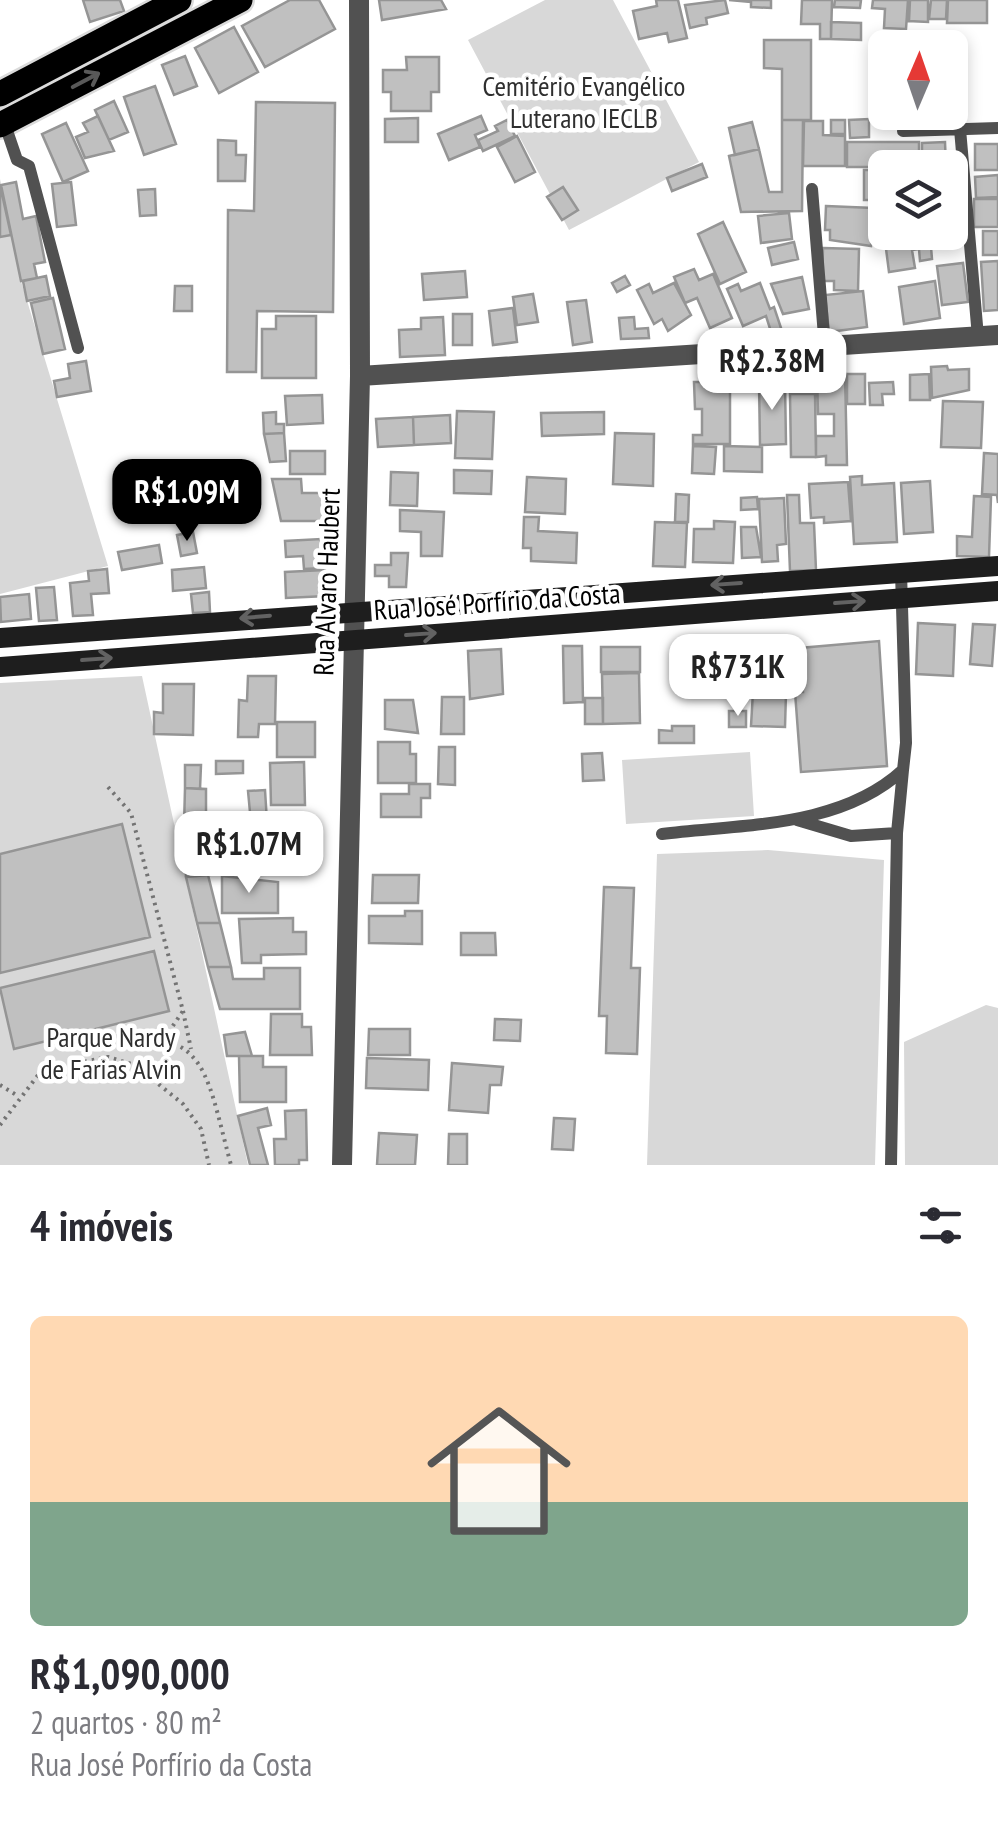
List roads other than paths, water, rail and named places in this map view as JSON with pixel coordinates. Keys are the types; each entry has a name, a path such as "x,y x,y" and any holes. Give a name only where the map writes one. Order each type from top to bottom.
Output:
{"main road":[{"path":"0,94 179,0"},
{"path":"2,120 240,0"}],"street":[{"name":"Rua Alvaro Haubert","path":"342,1165 360,376 359,0"},
{"path":"360,376 988,336"},
{"name":"Rua José Porfírio da Costa","path":"0,638 998,566"},
{"path":"660,589 661,616"},
{"name":"Rua José Porfírio da Costa","path":"0,666 998,591"}],"lane":[{"path":"2,120 17,160 29,166 78,348"},
{"path":"968,129 998,128"},
{"path":"903,131 932,130"},
{"path":"960,130 988,336"},
{"path":"812,189 824,348"},
{"path":"891,1165 897,833 906,744 900,572"},
{"path":"662,834 790,818 859,803 903,770"},
{"path":"790,818 850,836 897,833"}],"park label":[{"name":"Cemitério Evangélico Luterano IECLB","path":"584,101"},
{"name":"Parque Nardy de Farias Alvin","path":"111,1052"}]}
